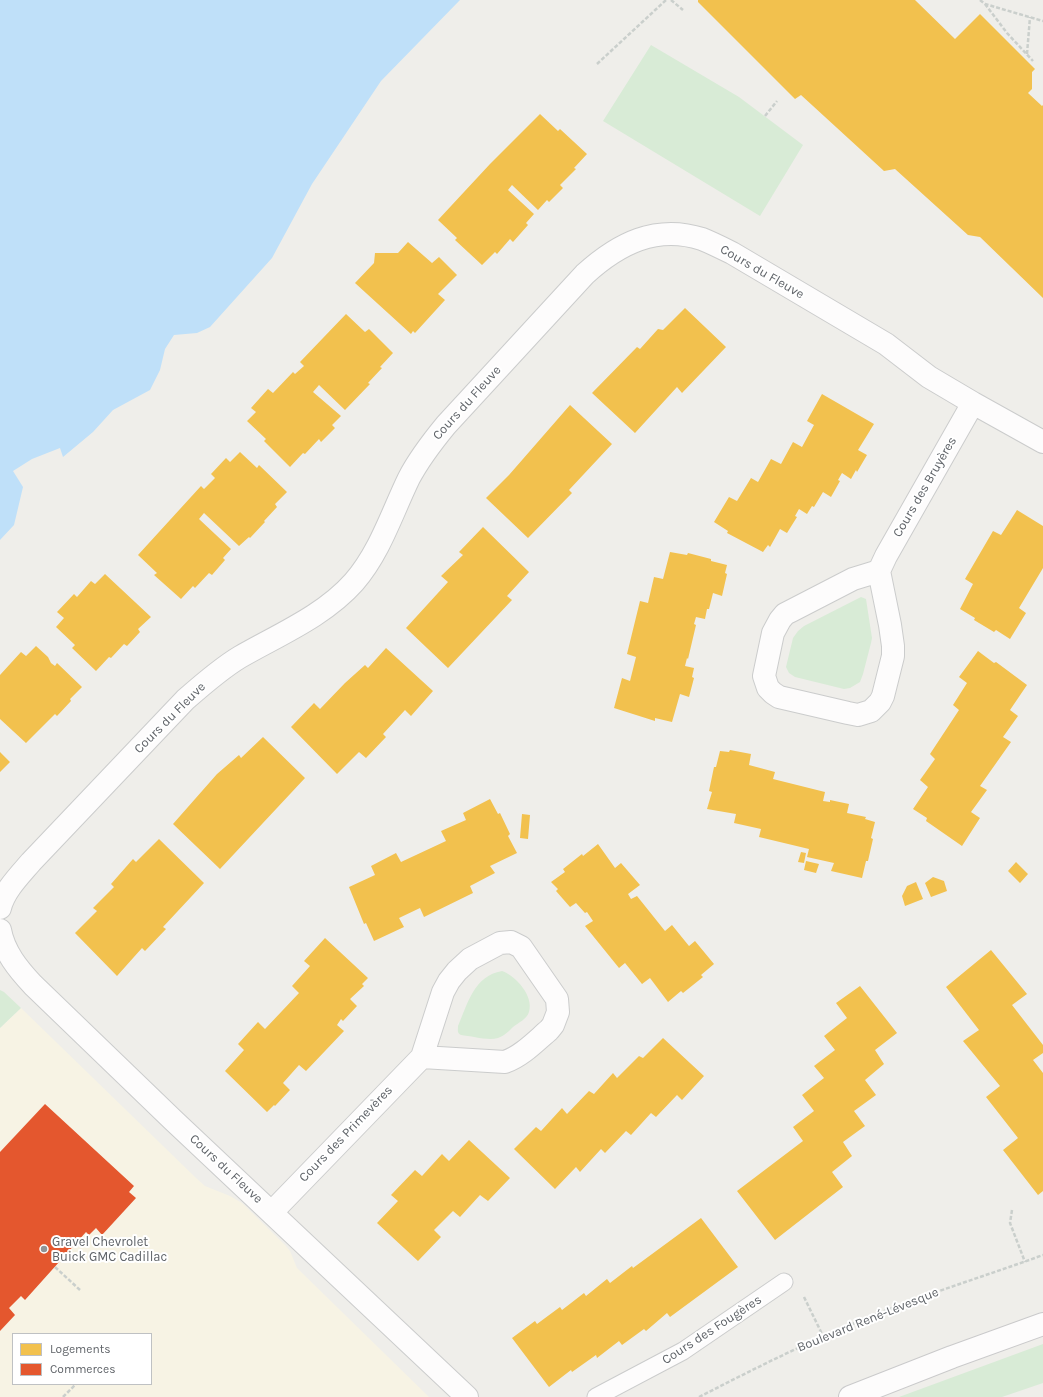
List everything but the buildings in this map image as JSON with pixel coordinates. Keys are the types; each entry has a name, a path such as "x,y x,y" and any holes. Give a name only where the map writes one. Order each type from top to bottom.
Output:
{"street":[{"name":"Cours du Fleuve","path":"0,908 4,897 10,888 31,862 184,700 202,684 238,658 327,606 354,582 375,553 410,477 420,458 432,442 585,274 600,260 624,245 647,237 674,234 702,239 718,246 886,344 929,377 1043,442"},
{"name":"Cours des Bruyères","path":"879,571 886,556 973,403"},
{"path":"879,571 894,646 891,666 883,696 876,707 871,711 858,715 788,699 773,693 768,688 764,676 773,633 785,614 853,579 879,571"},
{"name":"Cours du Fleuve","path":"0,930 2,938 13,961 29,981 173,1120 467,1397"},
{"name":"Cours des Primevères","path":"272,1212 422,1057 443,992 457,971 470,959 500,943 511,942 521,947 557,999 558,1012 549,1030 512,1060 505,1062 422,1057"},
{"path":"850,1397 952,1357 1043,1324"}],"lane":[{"name":"Cours des Fougères","path":"596,1397 684,1351 784,1282"}],"path":[{"path":"598,64 666,0"},
{"path":"671,0 683,10"},
{"path":"980,0 985,4 1007,33 1033,61"},
{"path":"985,4 1043,21"},
{"path":"1027,54 1030,17"},
{"path":"765,116 777,102"},
{"path":"1012,1210 1010,1223 1025,1262"},
{"name":"Boulevard René-Lévesque","path":"699,1397 793,1350 882,1312 1043,1255"},
{"path":"55,1267 80,1290"},
{"path":"802,1291 824,1336"},
{"path":"63,1397 75,1385"}],"shaded area":[{"path":"21,1008 205,1186 230,1196 242,1203 285,1245 290,1251 297,1268 429,1397 0,1397 0,1028"}],"green space":[{"path":"651,45 739,97 803,145 760,216 603,121"},
{"path":"861,597 866,599 872,638 860,682 850,688 844,689 795,677 789,673 786,667 793,638 798,631 804,626"},
{"path":"502,971 513,977 523,987 529,1000 530,1006 528,1014 524,1019 498,1038 485,1039 461,1035 458,1032 458,1026 473,992 485,978"},
{"path":"0,990 21,1008 0,1028"},
{"path":"1043,1344 1043,1383 1002,1397 899,1397"}],"water":[{"path":"0,0 460,0 381,81 312,184 272,258 210,327 197,333 174,335 165,349 160,370 150,390 113,410 93,432 63,457 60,448 32,459 13,471 23,487 14,525 0,540"}],"place":[{"name":"Gravel Chevrolet Buick GMC Cadillac","path":"44,1249"}]}
